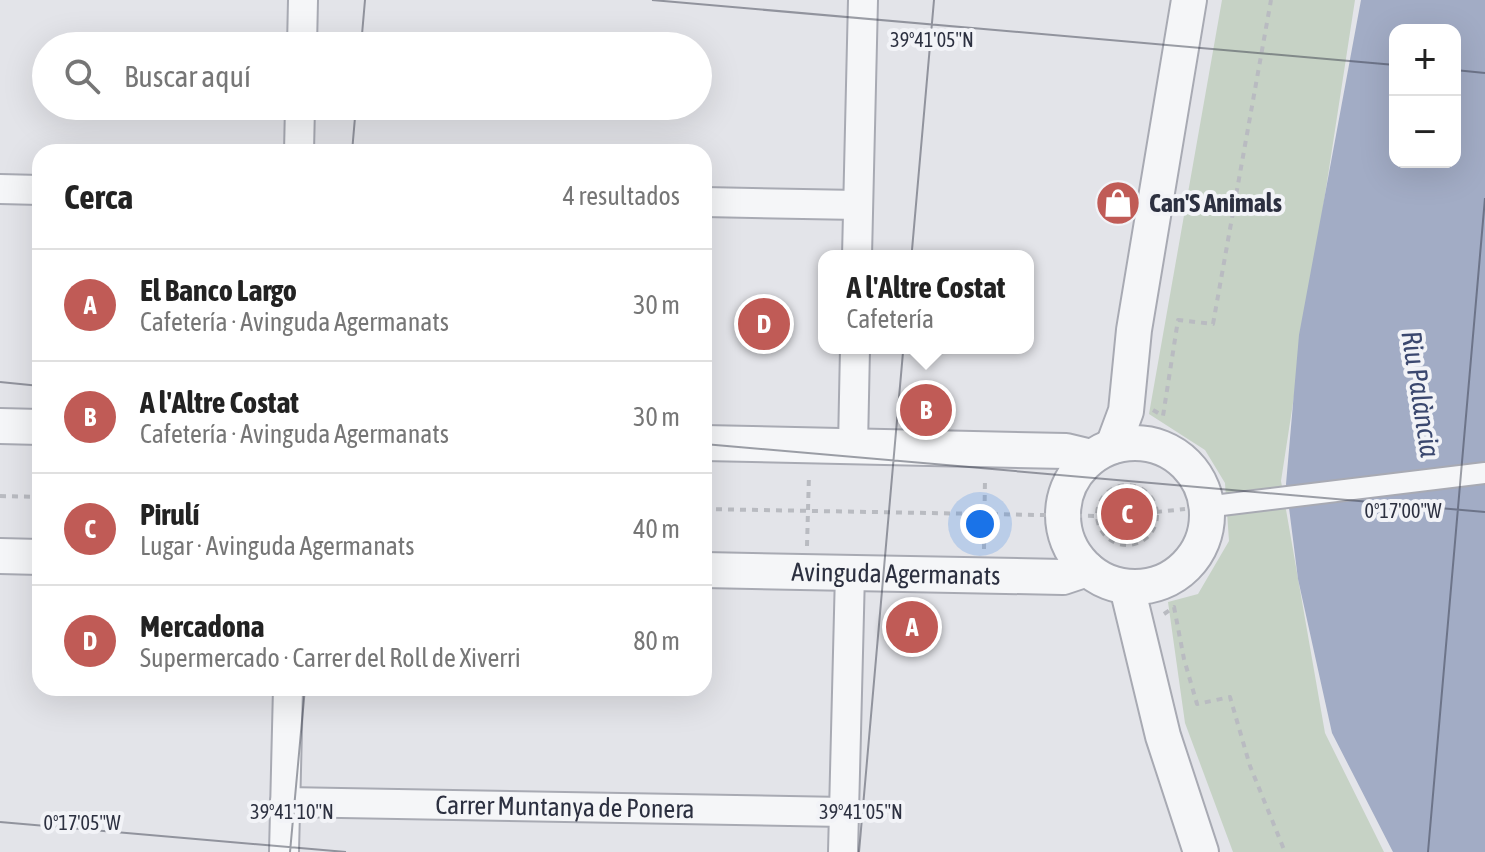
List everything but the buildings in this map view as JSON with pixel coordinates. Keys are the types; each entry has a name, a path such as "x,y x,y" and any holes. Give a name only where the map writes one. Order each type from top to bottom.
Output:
{"street":[{"path":"302,32 303,0"},
{"path":"857,250 863,0"},
{"path":"712,443 1066,451 1117,449 1165,449 1187,465 1202,486 1208,519 1198,552 1175,576 1143,585 1107,582 1087,569 1067,540 1081,516 1064,502 1076,474 1117,449 1189,0"},
{"path":"299,144 300,120"},
{"path":"0,189 32,190"},
{"path":"712,202 858,205"},
{"path":"853,446 855,354"},
{"path":"0,426 32,427"},
{"path":"1205,507 1485,473"},
{"path":"0,556 32,557"},
{"name":"Avinguda Agermanats","path":"712,570 1063,577 1087,569"},
{"path":"843,852 850,573"},
{"path":"1143,585 1140,632 1163,736 1201,852"},
{"path":"284,852 288,696"},
{"name":"Carrer Muntanya de Ponera","path":"285,802 844,812"}],"path":[{"path":"1126,403 1163,416 1178,320 1213,324 1271,0"},
{"path":"806,572 810,445"},
{"path":"984,576 985,449"},
{"path":"712,509 1081,516 1112,542 1130,545 1148,537 1154,529 1156,512 1145,492 1127,485 1108,492 1081,516"},
{"path":"0,496 32,497"},
{"path":"1156,512 1205,507"},
{"path":"1140,632 1174,607 1197,704 1230,697 1250,766 1285,852"}],"green space":[{"path":"1222,0 1355,0 1281,481 1325,733 1384,852 1233,852 1185,723 1168,602 1198,594 1229,541 1225,483 1205,450 1149,414"}],"water":[{"name":"Riu Palància","path":"1361,0 1485,0 1485,852 1393,852 1332,733 1298,579 1286,484 1299,335"}],"place":[{"name":"Can'S Animals","path":"1118,203"},
{"name":"Mercadona","path":"764,324"},
{"name":"A l'Altre Costat","path":"926,410"},
{"name":"Pirulí","path":"1127,514"},
{"name":"El Banco Largo","path":"912,627"}]}
